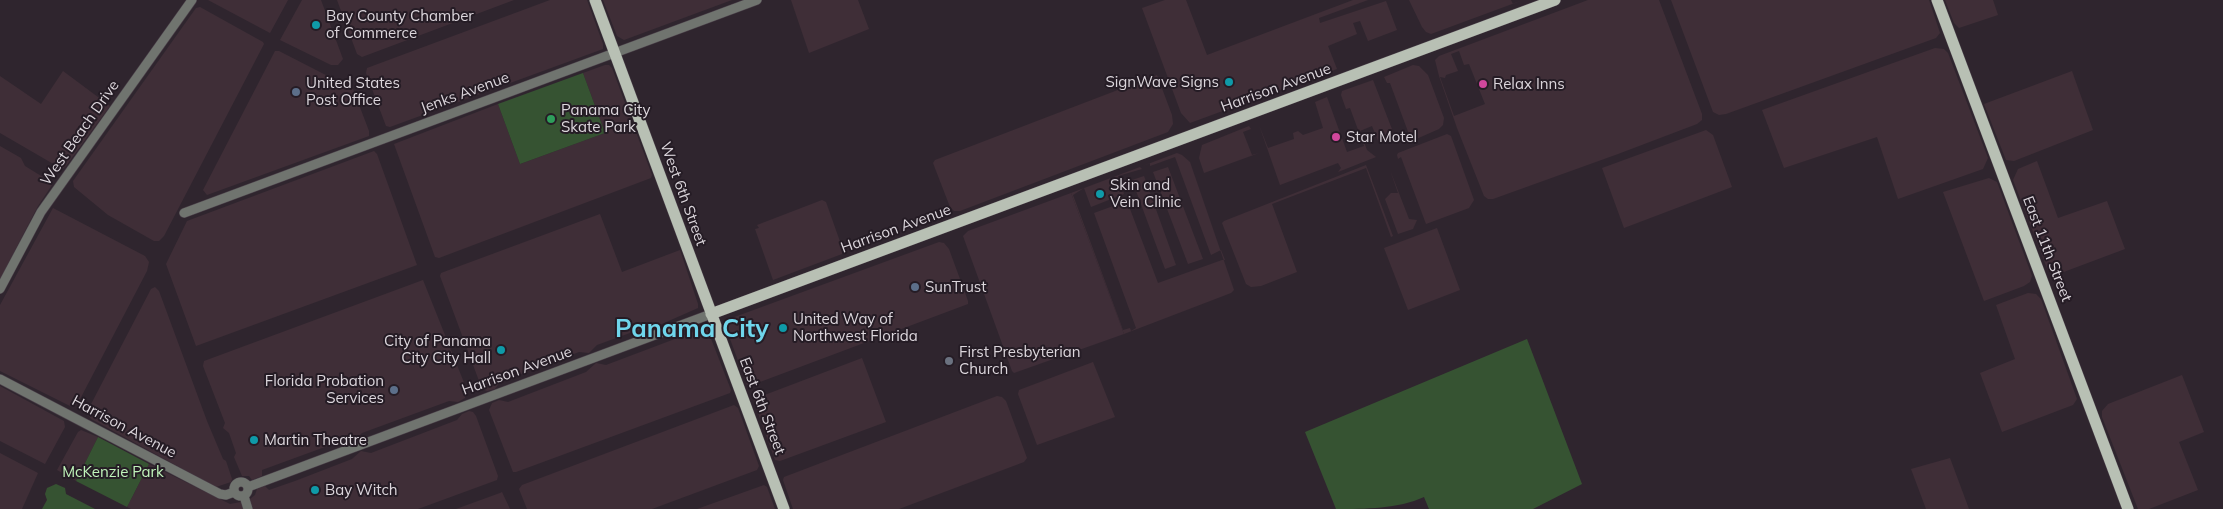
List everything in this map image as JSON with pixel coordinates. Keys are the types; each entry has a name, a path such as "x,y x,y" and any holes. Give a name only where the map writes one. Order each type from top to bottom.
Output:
{"main road":[{"name":"West 6th Street","path":"595,0 711,314"},
{"name":"Harrison Avenue","path":"711,314 1556,0"},
{"name":"East 11th Street","path":"1937,0 2128,509"},
{"name":"East 6th Street","path":"711,314 784,509"}],"street":[{"name":"West Beach Drive","path":"0,289 41,212 192,0"},
{"name":"Jenks Avenue","path":"184,213 757,0"},
{"name":"Harrison Avenue","path":"248,487 711,314"},
{"name":"Harrison Avenue","path":"0,379 220,494 226,495 234,492"},
{"path":"243,482 248,487 248,492 244,496 238,496 234,492 235,485 238,483 243,482"},
{"path":"244,496 248,509"}],"shaded area":[{"path":"208,0 288,0 270,33"},
{"path":"302,0 321,0 343,59 338,65 331,65 280,40"},
{"path":"337,0 514,0 362,57 357,54"},
{"path":"550,0 587,0 603,44 603,49 390,127 386,126 366,73 367,68"},
{"path":"603,0 732,0 624,40 617,36"},
{"path":"791,0 858,0 869,29 809,53"},
{"path":"1165,0 1186,0 1207,55 1353,0 1368,0 1319,18 1320,23 1386,1 1397,30 1368,41 1360,21 1353,23 1357,34 1328,46 1337,69 1190,123 1181,113 1142,8"},
{"path":"1409,0 1511,0 1513,4 1431,34 1422,27"},
{"path":"1588,0 1659,0 1702,114 1702,120 1697,124 1618,154 1493,199 1488,199 1484,196 1457,128 1439,76 1435,60 1439,56","holes":["1459,51 1464,65 1469,64 1485,104 1454,116 1440,77 1445,78 1446,75 1458,71 1451,54"]},
{"path":"1671,0 1929,0 1940,33 1936,38 1719,115 1713,112"},
{"path":"1945,0 1993,0 1998,15 1959,28 1954,23"},
{"path":"200,7 264,44 164,236 159,241 154,241 108,215 74,187 73,181 196,8"},
{"path":"1935,48 1944,49 1948,53 1988,158 1983,169 1898,199 1877,137 1784,168 1762,110"},
{"path":"275,51 279,51 353,89 369,131 369,136 207,195 203,190"},
{"path":"609,65 612,68 652,175 651,178 439,258 435,257 394,144 498,104 520,164 605,133 583,73"},
{"path":"1413,65 1419,66 1428,75 1444,118 1443,125 1439,129 1414,140 1410,137 1390,83 1387,83 1384,77"},
{"path":"63,71 110,106 62,169 0,133 0,76 41,104"},
{"path":"2072,71 2093,130 2014,161 2006,160 1984,104"},
{"path":"1157,75 1172,115 1173,124 1168,132 960,211 954,211 950,207 933,163 935,160"},
{"path":"1373,80 1395,137 1379,143 1372,126 1360,131 1367,150 1376,157 1338,172 1341,168 1338,163 1280,185 1259,125 1268,148 1294,139 1293,133 1298,131 1303,135 1323,128 1315,102 1327,97 1347,152 1364,146 1350,108 1346,109 1341,95 1342,91"},
{"path":"1249,126 1251,129 1243,132 1252,155 1259,153 1204,173 1199,158 1202,145"},
{"path":"1706,130 1713,135 1732,187 1624,228 1602,168"},
{"path":"1447,134 1451,136 1474,200 1469,208 1426,224 1401,157 1398,159 1397,155"},
{"path":"0,146 21,158 25,166 51,182 52,185 38,206 0,279"},
{"path":"374,151 377,154 417,265 196,346 166,264 187,221"},
{"path":"1177,153 1190,162 1220,250 1211,255 1175,157 1150,166 1150,163"},
{"path":"2037,161 2058,218 2107,201 2125,249 2061,273 2048,271 2013,180 2018,169"},
{"path":"1366,165 1393,236 1391,237 1366,168 1272,204 1297,272 1261,286 1251,287 1246,284 1222,223 1224,221"},
{"path":"1142,166 1140,167 1142,169 1118,176 1124,194 1091,207 1084,188"},
{"path":"1168,167 1203,259 1188,264 1153,172"},
{"path":"1390,170 1409,219 1417,220 1413,229 1398,234 1385,199 1391,193 1398,193"},
{"path":"1144,176 1176,265 1165,269 1132,180"},
{"path":"1989,178 1997,182 2032,276 2030,282 2024,286 1984,301 1943,192"},
{"path":"1084,188 1073,195 1123,330 1130,328 1131,331 1136,328 1094,213 1127,201 1158,283 1224,260 1234,290 1231,293 1124,334 1071,193"},
{"path":"1071,193 1124,334 1014,373 963,236 968,231"},
{"path":"822,200 826,202 843,250 842,254 773,280 755,229 759,228 757,225"},
{"path":"53,208 145,256 149,262 147,271 78,403 72,407 0,371 0,305"},
{"path":"600,214 622,272 680,250 698,308 655,327 649,326 597,345 589,353 579,352 500,382 495,389 487,391 482,389 440,276 441,273"},
{"path":"1437,228 1460,290 1408,310 1384,248"},
{"path":"939,242 944,243 949,249 968,304 752,385 747,385 726,328 729,319"},
{"path":"423,280 467,390 465,398 458,402 449,401 362,433 354,441 344,440 262,470 262,476 252,480 249,476 242,476 234,457 236,453 229,433 223,428 225,423 203,366 204,361"},
{"path":"155,287 159,291 207,421 223,459 226,461 232,479 231,482 216,487 91,419 88,415 89,408 151,289"},
{"path":"2028,293 2036,294 2041,299 2077,399 2073,405 2002,432 1980,373 2015,359 1996,305"},
{"path":"704,328 708,331 731,390 730,393 513,472 489,410 492,403 499,400 508,402 586,372 596,363 606,365"},
{"path":"862,358 886,422 780,461 775,460 754,399"},
{"path":"1093,362 1115,417 1037,445 1018,394 1019,390"},
{"path":"2182,375 2204,432 2179,442 2198,490 2149,509 2138,509 2102,417 2102,411 2108,404"},
{"path":"0,386 64,421 65,427 45,464 0,441"},
{"path":"997,396 1002,397 1006,401 1027,458 1024,462 899,509 793,509 783,480 784,477"},
{"path":"734,405 738,408 759,466 757,470 652,509 527,509 519,489 522,485"},
{"path":"469,411 473,412 476,416 498,476 497,480 418,509 253,509 250,499 255,495 257,489 265,486 269,490 295,481 352,459 361,451 371,453 457,420 462,414"},
{"path":"81,430 98,437 76,481 57,470 78,432"},
{"path":"0,453 38,473 22,509 0,509"},
{"path":"1950,458 1969,509 1926,509 1911,469"},
{"path":"149,464 230,504 241,502 244,509 131,509 127,507"},
{"path":"764,485 767,487 775,509 697,509"},
{"path":"502,492 510,509 456,509 500,493"}],"green space":[{"name":"Panama City Skate Park","path":"583,73 605,133 520,164 498,104"},
{"path":"1527,339 1582,484 1533,509 1429,509 1424,497 1392,506 1336,509 1305,432"},
{"name":"McKenzie Park","path":"98,437 149,464 127,507 76,481"},
{"name":"McKenzie Park","path":"56,484 65,488 66,494 95,509 42,509 47,500 45,494 47,488"}],"place":[{"name":"Bay County Chamber of Commerce","path":"316,25"},
{"name":"SignWave Signs","path":"1229,82"},
{"name":"Relax Inns","path":"1483,84"},
{"name":"United States Post Office","path":"296,92"},
{"name":"Panama City Skate Park","path":"551,119"},
{"name":"Star Motel","path":"1336,137"},
{"name":"Skin and Vein Clinic","path":"1100,194"},
{"name":"SunTrust","path":"915,287"},
{"name":"United Way of Northwest Florida","path":"783,328"},
{"name":"City of Panama City City Hall","path":"501,350"},
{"name":"First Presbyterian Church","path":"949,361"},
{"name":"Florida Probation Services","path":"394,390"},
{"name":"Martin Theatre","path":"254,440"},
{"name":"Bay Witch","path":"315,490"}],"district":[{"name":"Panama City","path":"692,329"}]}
